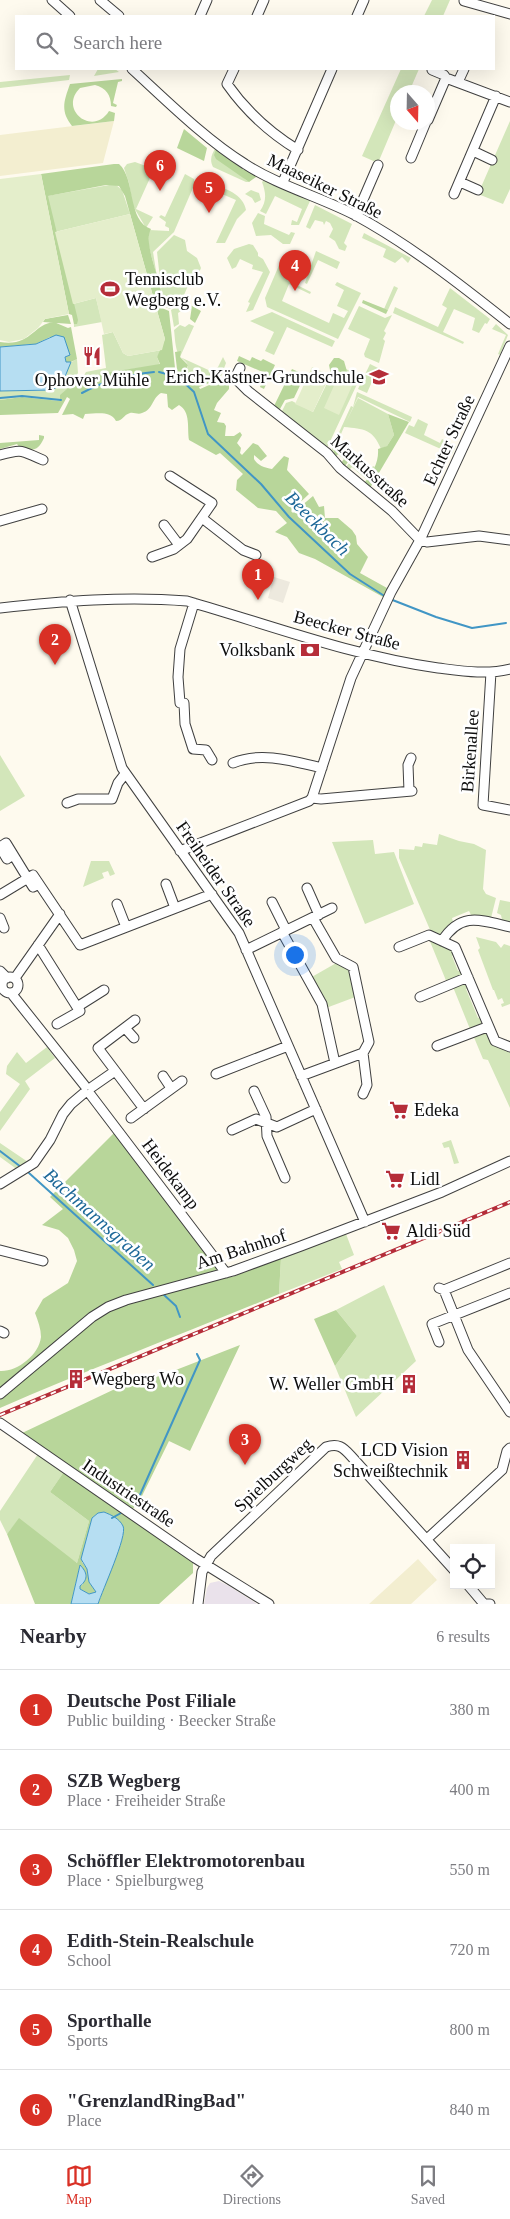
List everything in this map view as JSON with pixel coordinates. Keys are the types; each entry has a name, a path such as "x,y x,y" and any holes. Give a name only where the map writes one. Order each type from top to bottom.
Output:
{"street":[{"path":"52,0 69,15"},
{"path":"100,0 118,15"},
{"path":"200,15 207,0"},
{"path":"257,15 264,0"},
{"path":"357,15 364,0"},
{"path":"464,1 488,12 510,14"},
{"name":"Maaseiker Straße","path":"133,70 242,163 356,216 402,243 486,304 510,324"},
{"path":"234,70 227,84 237,98 274,136 298,150"},
{"path":"283,182 332,70"},
{"path":"432,70 444,75 446,78 510,102"},
{"path":"458,82 464,70"},
{"path":"435,103 446,78"},
{"path":"454,194 496,96"},
{"path":"411,158 423,130"},
{"path":"473,151 492,160"},
{"path":"356,216 378,165"},
{"path":"460,182 478,190"},
{"name":"Echter Straße","path":"312,798 351,678 388,598 420,540 510,346"},
{"name":"Markusstraße","path":"240,368 235,378 248,391 327,453 340,468 392,510 420,540"},
{"path":"0,455 18,450 43,460"},
{"path":"152,557 179,545 187,539 212,503 170,476"},
{"path":"0,521 42,508"},
{"path":"202,518 243,550 256,555"},
{"path":"164,525 179,545"},
{"path":"420,540 427,542 479,536 510,540"},
{"name":"Beecker Straße","path":"0,608 70,600 164,599 194,603 362,654 424,666 471,672 491,672 510,669"},
{"name":"Freiheider Straße","path":"70,600 108,718 118,758 125,774 231,920 246,950 365,1222"},
{"path":"194,603 180,649 178,677 180,703 184,703 185,724 193,749 206,750 212,760"},
{"name":"Birkenallee","path":"491,672 483,805 510,810"},
{"path":"233,763 254,756 295,761 322,768"},
{"path":"180,851 309,802 312,798 321,799 410,791 408,765 411,758"},
{"path":"67,803 78,799 112,799 118,783 125,774"},
{"path":"0,847 6,843 27,878"},
{"path":"0,895 33,875 56,912 60,914 80,945 212,894"},
{"path":"166,884 175,908"},
{"path":"307,888 316,916 336,958 353,967 370,1036 363,1053 367,1085 363,1094"},
{"path":"272,902 284,931 322,1004 335,1063"},
{"path":"116,904 126,928"},
{"path":"246,950 332,908"},
{"path":"7,985 60,914"},
{"path":"0,918 4,928"},
{"path":"442,941 450,928 476,918 510,927"},
{"path":"399,948 429,935 457,951 487,1027 495,1041 510,1047"},
{"path":"38,945 80,1011 57,1024"},
{"name":"Heidekamp","path":"0,971 7,985 226,1273"},
{"path":"420,996 468,977"},
{"path":"77,1007 104,990"},
{"path":"135,1020 98,1048 144,1109"},
{"path":"437,1046 487,1027"},
{"path":"125,1028 134,1038"},
{"path":"216,1074 288,1046"},
{"path":"301,1076 363,1053"},
{"path":"0,1184 34,1163 71,1104 115,1071"},
{"path":"163,1076 171,1088"},
{"path":"132,1118 182,1081"},
{"path":"254,1091 266,1117 267,1136 285,1178"},
{"path":"232,1130 256,1120 277,1127 316,1110"},
{"name":"Am Bahnhof","path":"0,1394 92,1317 108,1307 126,1300 226,1273 442,1192 510,1161"},
{"path":"0,1250 43,1261"},
{"path":"510,1263 441,1289 455,1316 468,1350 510,1412"},
{"path":"439,1342 432,1324 510,1293"},
{"name":"Industriestraße","path":"0,1423 206,1564 269,1604"},
{"name":"Spielburgweg","path":"206,1564 211,1556 252,1516 326,1447 334,1445 342,1447 351,1456 450,1565"},
{"path":"427,1539 502,1470 507,1451 510,1448"},
{"path":"198,1604 202,1572 206,1564"},
{"path":"471,1589 484,1604 490,1604"}],"shaded area":[{"path":"114,121 103,163 0,176 0,135"},
{"path":"274,577 290,582 283,603 268,598"},
{"path":"418,1559 437,1580 411,1604 369,1604"},
{"path":"219,1581 257,1604 204,1604 207,1588 210,1583"}],"green space":[{"path":"432,0 450,0 443,15 424,15"},
{"path":"97,70 116,70 119,72 94,76"},
{"path":"401,70 419,70 412,85 394,85"},
{"path":"70,75 69,80 0,88 0,82"},
{"path":"122,79 122,81 118,82 113,103 117,105 116,107 111,106 109,95 99,86 80,88 74,96 73,105 75,112 80,117 87,121 95,121 102,118 109,111 115,113 114,121 72,126 68,121 64,106 70,84"},
{"path":"390,94 390,130 392,130 378,163 362,156"},
{"path":"510,121 510,189 503,204 478,194"},
{"path":"184,129 207,148 204,161 177,148"},
{"path":"216,147 249,182 213,167 211,159"},
{"path":"217,147 229,156 228,158 244,170 246,168 256,177 249,182 216,159 214,155"},
{"path":"135,162 154,169 136,209 153,217 146,228 133,206 124,168 127,164"},
{"path":"119,164 128,179 138,218 143,225 151,229 149,235 150,250 160,285 162,308 169,311 175,368 177,369 175,352 181,351 180,357 188,365 186,370 192,381 194,379 202,382 210,374 217,376 217,380 199,387 200,389 218,382 229,382 229,389 217,403 214,410 221,413 217,422 224,423 226,426 225,436 234,436 240,432 242,435 237,443 241,448 240,453 242,455 253,443 258,445 267,456 261,461 254,455 254,459 264,467 272,469 284,456 289,458 287,470 309,494 291,511 293,513 313,496 319,507 324,506 325,518 338,518 352,530 356,536 357,544 368,557 360,573 387,588 383,597 315,559 299,553 287,537 275,532 287,523 276,511 258,508 236,490 237,480 243,474 220,453 216,455 189,440 187,416 179,405 172,410 168,407 167,394 161,393 158,395 146,411 139,414 130,413 118,421 110,415 102,413 85,414 83,419 73,414 62,415 70,399 67,397 58,413 0,415 0,400 22,397 60,401 60,395 74,383 105,373 160,364 157,357 165,339 125,196 119,186 106,185 48,196 78,320 77,324 74,324 72,315 69,314 41,174"},
{"path":"41,174 69,314 45,319 38,328 24,339 9,342 0,340 0,179"},
{"path":"185,174 194,179 195,183 174,232 153,252 157,277 149,247 149,230 169,231 169,228 165,226 166,222 159,217 161,215 165,217"},
{"path":"265,179 302,197 306,195 310,201 299,225 291,225 292,220 297,222 302,209 275,196 266,214 260,211 265,200 262,182"},
{"path":"115,184 122,190 130,214 55,232 47,196"},
{"path":"209,185 221,187 232,192 241,200 246,210 237,219 225,243 216,243 236,200 208,188"},
{"path":"251,190 259,193 261,200 255,203 252,198 245,194"},
{"path":"315,205 352,224 344,243 347,246 345,251 339,249 335,241 329,237 333,229 330,223 326,221 324,225 323,222 315,220 310,229 306,227"},
{"path":"258,213 265,216 264,224 289,235 291,232 295,233 290,244 283,244 271,235 256,236 252,223"},
{"name":"Tennisclub Wegberg e.V.","path":"130,214 165,339 162,350 128,356 123,353 113,332 104,334 96,298 73,304 55,232"},
{"path":"364,233 411,258 408,263 402,257 395,263 383,257 386,249 362,238"},
{"path":"174,235 185,240 187,251 197,258 201,268 196,280 190,281 181,302 170,309 163,306 157,252"},
{"path":"249,244 253,245 258,256 263,259 270,272 253,310 246,312 250,303 248,302 263,272 252,269 253,265 240,259 236,267 232,269 227,258 234,249"},
{"path":"295,251 301,253 298,260 295,259 287,280 311,292 310,294 289,284 282,301 329,323 333,313 344,318 348,311 337,306 344,290 335,285 337,282 361,293 338,339 267,307 265,298 280,263"},
{"path":"316,251 340,262 337,269 318,260 307,284 305,283"},
{"path":"394,286 398,288 388,310 384,309"},
{"path":"450,288 490,319 479,333 472,330 475,318 454,309 443,332 464,342 463,344 393,313 395,307 438,327 447,308 442,305"},
{"path":"96,298 102,322 74,327 73,304"},
{"path":"363,300 388,310 386,314 362,303"},
{"path":"184,303 192,306 191,310 184,309 178,313 179,324 174,327 171,310"},
{"path":"192,306 201,311 195,323 190,319"},
{"path":"359,306 385,318 392,315 384,331 386,333 383,339 385,341 379,363 365,357 364,354 370,339 348,329"},
{"path":"272,312 335,341 332,347 287,327 274,355 265,351 274,332 250,321"},
{"path":"68,315 71,324 43,322 45,319"},
{"path":"54,322 68,328 71,327 77,359 66,362 65,357 70,355 50,337 36,344 0,347 0,342 10,343 19,341 41,327"},
{"path":"189,324 194,326 180,356 175,343 174,330 180,325 185,327"},
{"path":"496,324 508,335 500,355 498,354 506,335 492,329"},
{"path":"113,332 123,353 128,356 162,350 157,357 160,365 105,373 76,388 86,372 106,368 102,335"},
{"path":"239,356 250,361 252,357 261,361 263,359 275,365 264,389 260,387 265,373 237,361"},
{"path":"223,357 226,363 220,379 217,380 217,376 195,381 187,378 188,365 181,358 215,373"},
{"path":"334,358 344,361 351,385 331,375 329,365"},
{"path":"77,359 78,373 61,401 22,397 0,400 0,391 35,391 53,389 60,386 66,377 68,366"},
{"path":"370,364 378,368 367,393 358,389"},
{"path":"312,367 330,375 313,412 295,404"},
{"path":"292,369 305,375 294,398 285,400 280,409 274,407 275,404"},
{"path":"346,369 358,375 359,380 326,450 281,413 286,403 292,401 313,412 331,375 351,384"},
{"path":"337,379 352,386 339,415 324,408"},
{"path":"357,392 412,417 410,422 358,397 346,422 358,398 388,414 394,435 387,446 381,449 375,437 367,431 344,427 332,455 332,448 351,406 353,407"},
{"path":"388,414 409,422 370,488 364,483 375,467 378,449 387,446 394,435"},
{"path":"418,419 428,424 424,435 440,443 442,439 456,446 452,454 405,433 409,425 414,427"},
{"path":"39,435 44,436 44,438 35,449 20,448 17,444 0,449 0,443 39,440"},
{"path":"338,443 351,458 345,466 341,463 344,459 338,454 335,458 332,455"},
{"path":"350,462 359,462 371,469 373,466 375,467 367,480 352,467 349,470 346,467"},
{"path":"0,755 25,796 0,811"},
{"path":"439,834 474,844 486,850 483,889 486,894 496,898 491,918 471,915 469,911 452,918 453,922 440,936 431,932 399,858 399,849 414,850 415,846 422,847 423,843 437,845"},
{"path":"373,840 375,854 394,852 414,904 365,924 332,842"},
{"path":"91,861 109,861 115,874 110,876 108,871 102,873 104,878 83,887"},
{"path":"500,900 510,902 510,922 502,920 501,915 497,913"},
{"path":"476,937 496,942 501,948 504,944 510,946 510,1004 502,1007 501,1004 504,1003 502,998 498,1000 478,950 480,948"},
{"path":"429,939 453,949 456,954 452,956 458,971 463,969 461,977 447,983"},
{"path":"338,962 351,969 358,996 326,1008 310,978"},
{"path":"466,983 470,987 466,989 478,1018 481,1017 481,1024 470,1029 453,987"},
{"path":"485,1031 510,1049 510,1108 488,1060 483,1059 473,1035"},
{"path":"47,1047 55,1058 25,1081 30,1089 0,1131 0,1112 20,1084 6,1074 7,1066 17,1052 26,1063"},
{"path":"115,1132 232,1277 281,1258 279,1294 0,1408 0,1371 13,1369 32,1356 41,1337 35,1313 43,1299 68,1283 77,1261 68,1238 59,1230 42,1225 63,1209 50,1197"},
{"path":"451,1140 459,1163 454,1164 449,1147 444,1148 442,1143"},
{"path":"0,1143 28,1162 18,1170 0,1157"},
{"path":"346,1234 354,1255 339,1262 342,1269 279,1294 281,1258"},
{"path":"384,1285 416,1361 356,1417 335,1366 357,1336 336,1310"},
{"path":"336,1310 357,1336 335,1366 314,1319"},
{"path":"240,1345 190,1451 169,1441 140,1500 128,1515 193,1561 193,1573 159,1604 98,1604 123,1535 104,1512 98,1513 92,1518 82,1562 87,1569 89,1582 96,1592 89,1594 80,1589 80,1586 83,1584 80,1565 71,1604 35,1604 7,1534 19,1518 77,1563 89,1521 50,1492 68,1466 20,1434 117,1388 163,1375"},
{"path":"38,1454 64,1472 50,1492 89,1521 77,1563 16,1523 7,1534 0,1520 0,1511"}],"water":[{"path":"56,335 64,337 70,355 65,357 66,362 71,362 62,384 52,390 0,391 0,347 36,344"},
{"path":"104,1512 117,1519 123,1526 122,1540 98,1604 71,1604 80,1565 84,1570 86,1578 80,1589 89,1594 96,1592 89,1582 87,1569 81,1559 92,1518 98,1513"}],"waterway":[{"name":"Beeckbach","path":"82,393 117,379 154,372"},
{"name":"Beeckbach","path":"159,372 178,377 194,392 208,434 261,484 289,517 350,574 386,597"},
{"name":"Beeckbach","path":"0,398 22,396 61,400"},
{"name":"Beeckbach","path":"390,599 436,617 472,628 506,623"},
{"name":"Bachmannsgraben","path":"0,1151 21,1167"},
{"name":"Bachmannsgraben","path":"29,1173 153,1285"},
{"name":"Bachmannsgraben","path":"163,1294 176,1306 180,1317"},
{"name":"Bachmannsgraben","path":"133,1502 139,1497 200,1360 197,1354"},
{"name":"Bachmannsgraben","path":"112,1518 121,1513"}],"railway":[{"path":"0,1415 510,1202"}],"place":[{"name":"\"GrenzlandRingBad\"","path":"160,191"},
{"name":"Sporthalle","path":"209,213"},
{"name":"Tennisclub Wegberg e.V.","path":"110,289"},
{"name":"Edith-Stein-Realschule","path":"295,291"},
{"name":"Ophover Mühle","path":"92,356"},
{"name":"Erich-Kästner-Grundschule","path":"379,377"},
{"name":"Deutsche Post Filiale","path":"258,600"},
{"name":"Volksbank","path":"310,650"},
{"name":"SZB Wegberg","path":"55,665"},
{"name":"Edeka","path":"399,1110"},
{"name":"Lidl","path":"395,1179"},
{"name":"Aldi Süd","path":"391,1231"},
{"name":"Wegberg Wo","path":"76,1379"},
{"name":"W. Weller GmbH","path":"409,1384"},
{"name":"LCD Vision Schweißtechnik","path":"463,1460"},
{"name":"Schöffler Elektromotorenbau","path":"245,1465"}]}
